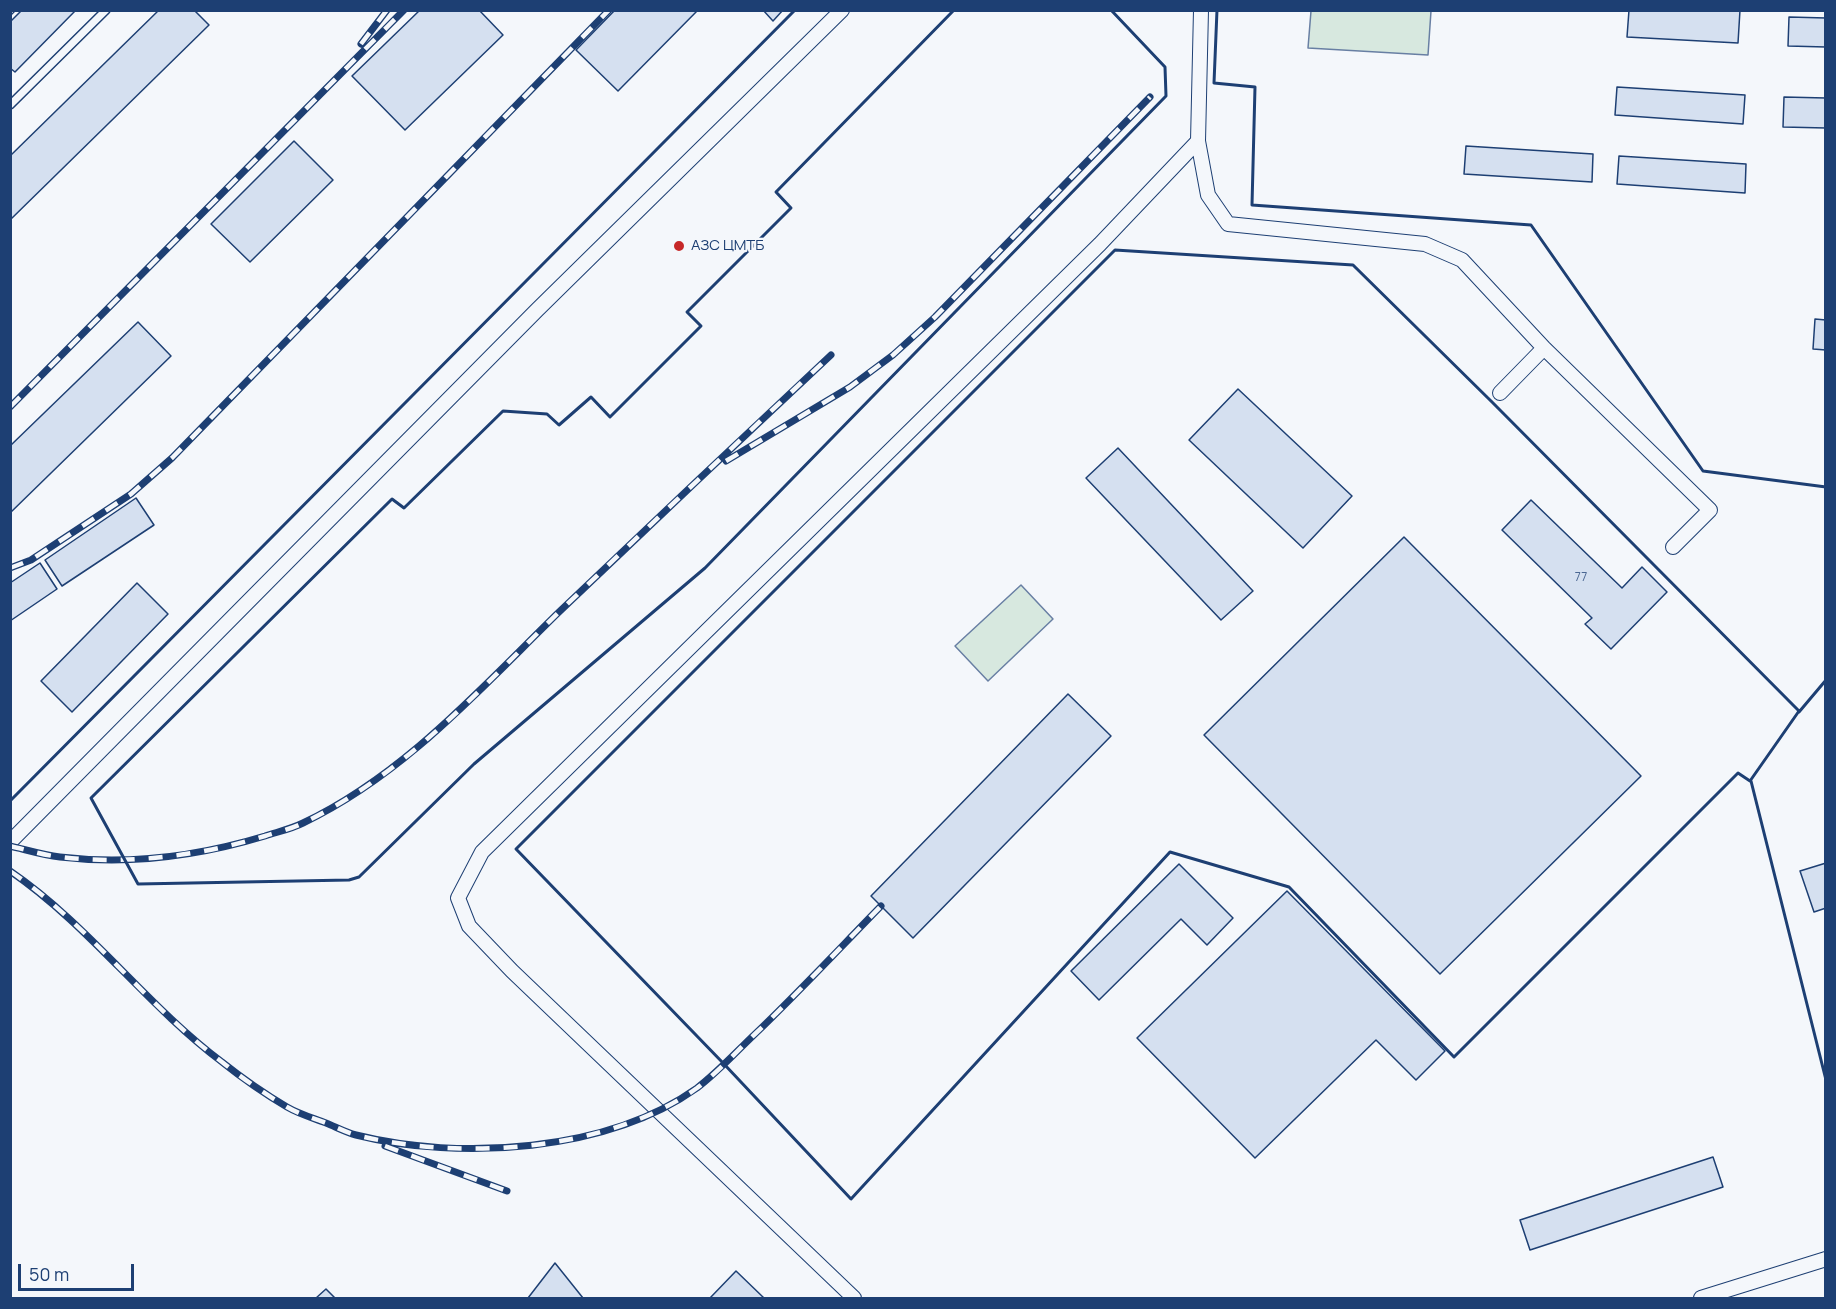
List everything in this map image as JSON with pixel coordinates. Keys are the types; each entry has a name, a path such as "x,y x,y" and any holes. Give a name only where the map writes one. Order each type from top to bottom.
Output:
{"street":[{"path":"10,842 537,310 842,10"},
{"path":"1201,10 1198,141 1208,195 1228,224 1425,244 1462,260 1544,348 1710,510 1673,546"},
{"path":"854,1299 512,971 469,926 458,898 482,852 1100,244 1198,141"},
{"path":"1500,393 1544,348"},
{"path":"1701,1299 1826,1258"}],"lane":[{"path":"10,105 106,10"}],"shaded area":[{"path":"1311,11 1431,11 1428,55 1308,48"},
{"path":"1021,585 1053,619 988,681 955,646"}],"building":[{"path":"22,10 76,10 15,72 10,68 10,22"},
{"path":"159,10 194,10 209,25 10,220 10,156"},
{"path":"420,10 479,10 503,35 405,130 352,76"},
{"path":"615,10 698,10 618,91 576,50"},
{"path":"763,10 783,10 773,21"},
{"path":"1629,10 1740,10 1738,43 1627,37"},
{"path":"1789,17 1826,18 1826,47 1788,46"},
{"path":"1617,87 1745,95 1743,124 1615,115"},
{"path":"1784,97 1826,98 1826,128 1783,127"},
{"path":"294,141 333,180 250,262 211,224"},
{"path":"1466,146 1593,154 1592,182 1464,174"},
{"path":"1619,156 1746,164 1745,193 1617,184"},
{"path":"1815,319 1826,320 1826,350 1813,349"},
{"path":"138,322 171,356 10,513 10,446"},
{"path":"1238,389 1352,496 1303,548 1189,440"},
{"path":"1118,448 1253,591 1221,620 1086,478"},
{"path":"136,498 154,525 62,586 45,560"},
{"path":"1531,500 1622,588 1642,567 1667,592 1611,649 1585,624 1592,618 1502,530"},
{"path":"1404,537 1641,776 1440,974 1204,735"},
{"path":"40,563 57,589 10,621 10,583"},
{"path":"137,583 168,614 72,712 41,681"},
{"path":"1068,694 1111,736 913,938 871,896"},
{"path":"1826,863 1826,908 1814,912 1800,871"},
{"path":"1179,864 1233,918 1207,945 1181,919 1099,1000 1071,971"},
{"path":"1287,891 1445,1051 1416,1080 1376,1040 1255,1158 1137,1038"},
{"path":"1713,1157 1723,1187 1530,1250 1520,1220"},
{"path":"555,1263 583,1298 528,1298"},
{"path":"736,1271 764,1298 710,1298"},
{"path":"326,1289 335,1298 316,1298"}],"railway":[{"path":"361,44 387,10"},
{"path":"10,407 404,10"},
{"path":"10,568 31,560 131,494 172,458 609,10"},
{"path":"726,461 850,387 893,355 935,317 1150,97"},
{"path":"10,846 41,854 86,859 137,859 189,854 240,843 284,830 303,823 340,803 408,755 470,700 559,612 831,355"},
{"path":"10,871 66,916 194,1040 270,1097 296,1112 356,1135 440,1148 532,1145 577,1138 620,1126 661,1109 697,1088 720,1069 881,906"},
{"path":"385,1146 507,1191"}],"wall":[{"path":"10,801 795,10"},
{"path":"954,10 776,192 791,208 687,312 701,326 610,417 591,397 559,425 547,414 503,411 404,508 392,499 91,798 138,884 349,880 359,877 474,764 705,568 1166,96 1165,67 1111,10"},
{"path":"1217,10 1214,83 1255,87 1252,205 1531,225 1703,471 1826,487"},
{"path":"1115,250 1353,265 1799,711 1750,781 1738,773 1454,1057 1289,887 1170,852 851,1199 516,849 1115,250"},
{"path":"1799,712 1826,680"},
{"path":"1751,781 1826,1080"}],"place":[{"name":"АЗС ЦМТБ","path":"679,246"}]}
